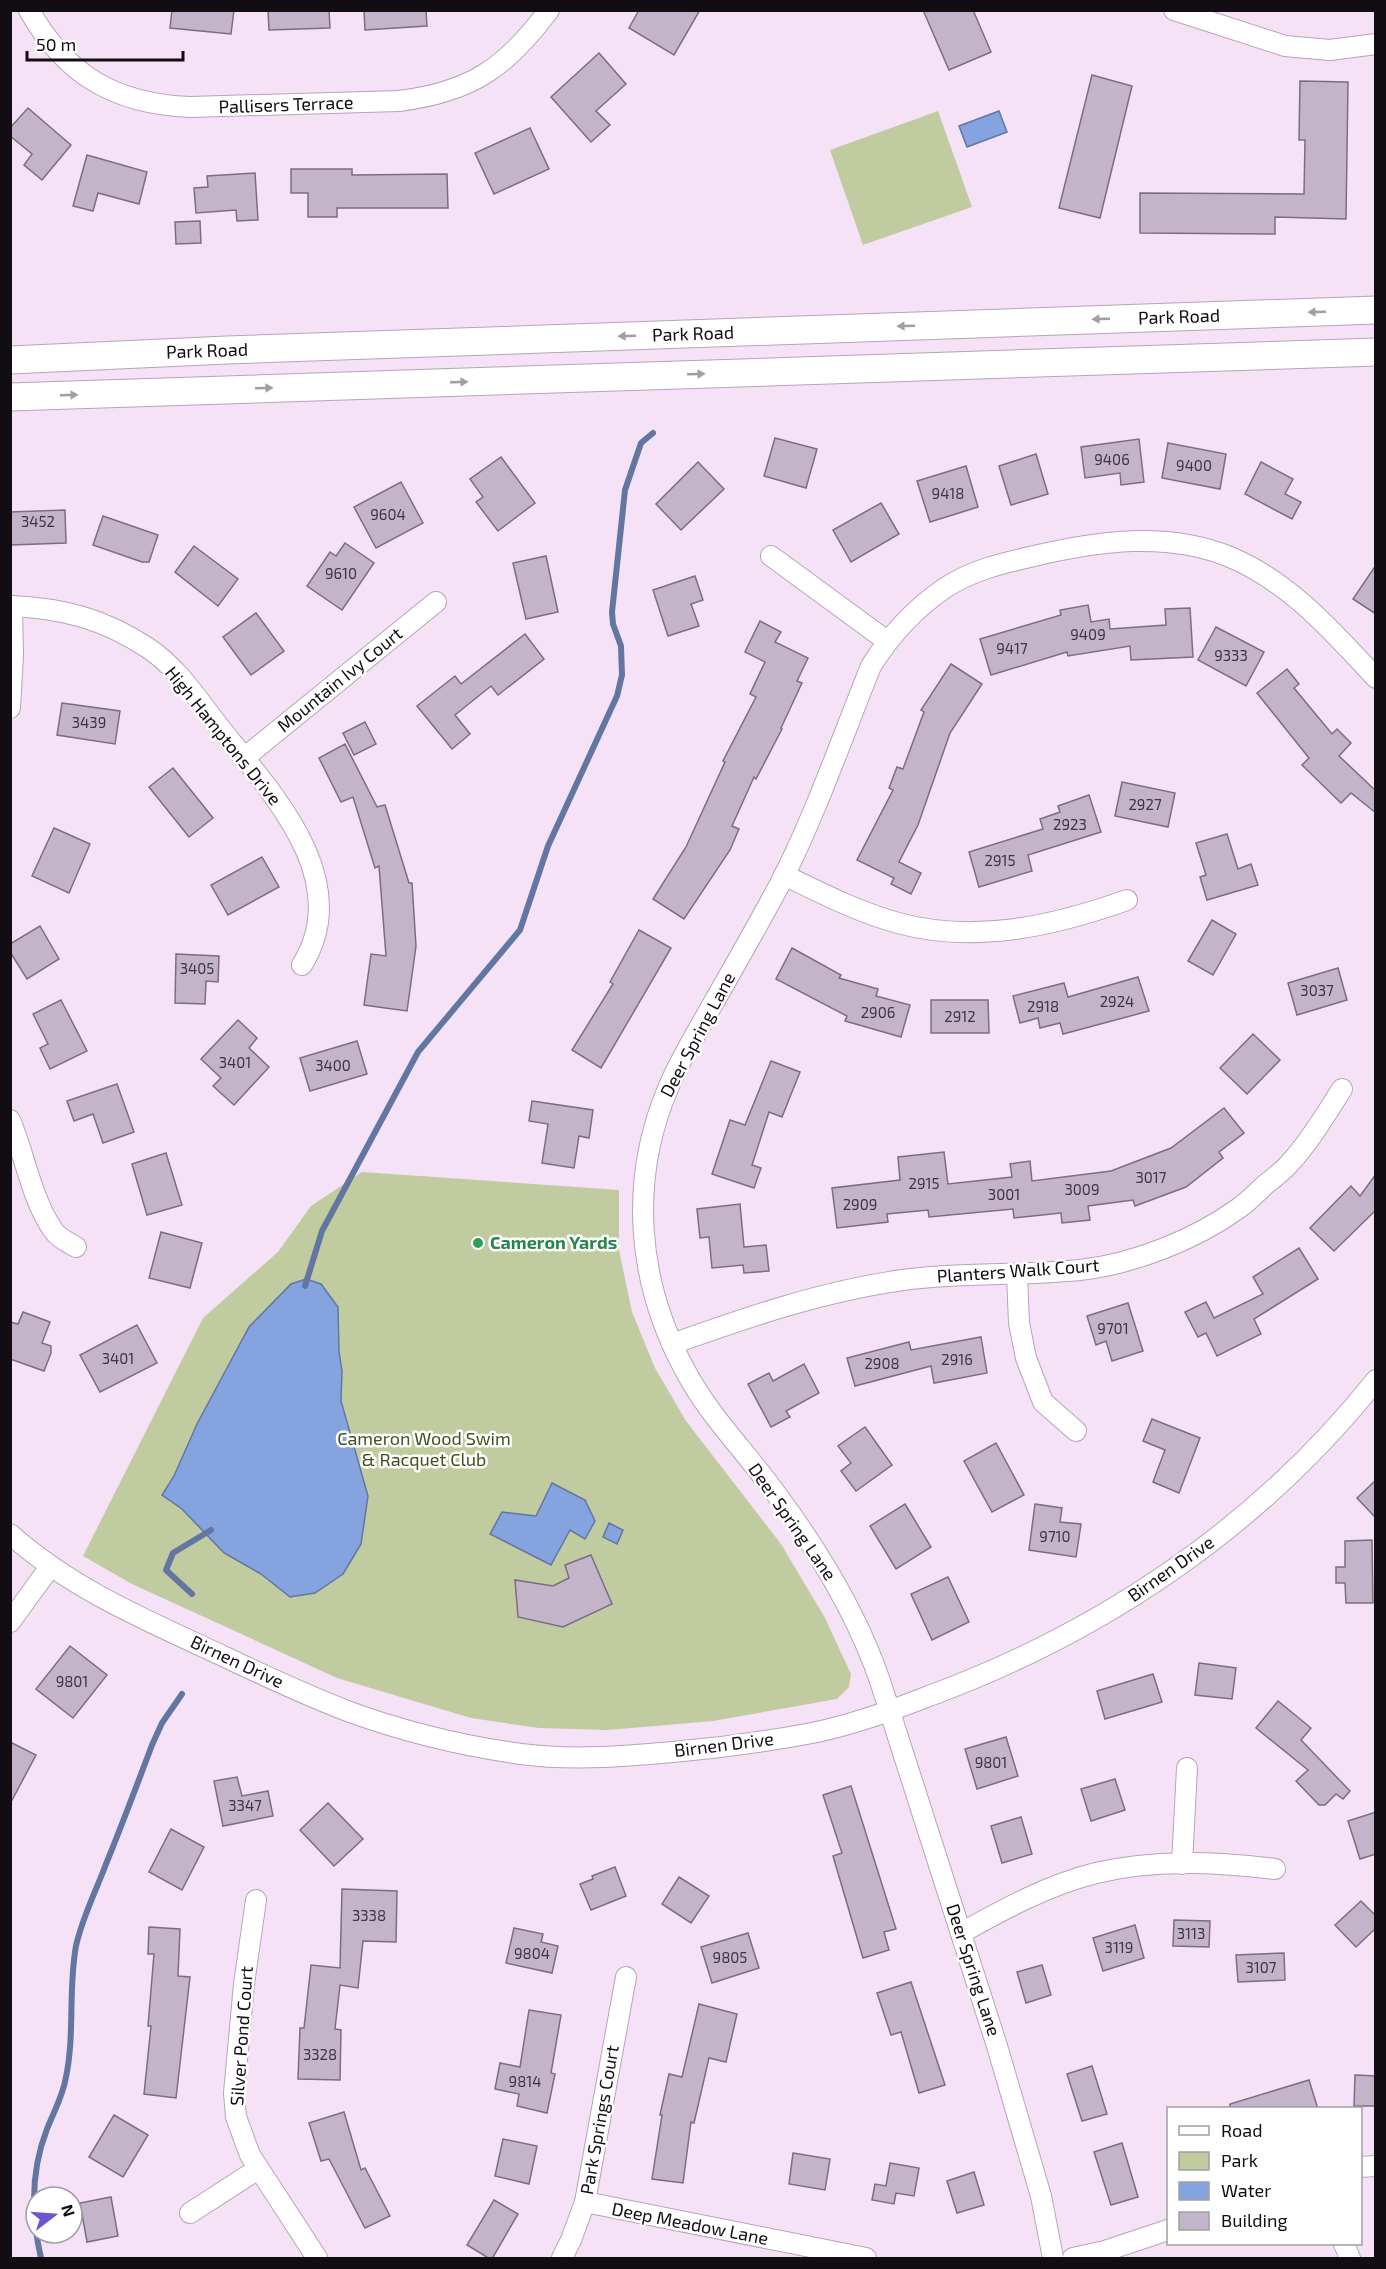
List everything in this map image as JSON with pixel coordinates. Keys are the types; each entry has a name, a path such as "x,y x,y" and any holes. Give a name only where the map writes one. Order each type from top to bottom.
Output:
{"main road":[{"name":"Park Road","path":"10,360 251,349 1376,310"},
{"path":"10,397 1376,352"}],"street":[{"name":"Pallisers Terrace","path":"29,10 47,40 67,62 108,90 135,100 163,106 190,107 399,101 428,98 473,81 494,68 529,37 549,10"},
{"path":"1174,10 1285,46 1330,50 1376,44"},
{"name":"Deer Spring Lane","path":"1053,2259 1041,2196 961,1933 890,1711 861,1633 827,1569 776,1493 709,1409 686,1372 672,1344 651,1287 644,1246 643,1205 654,1128 676,1070 784,874 871,666 887,641 916,610 946,588 996,564 1098,543 1149,541 1210,551 1230,557 1264,574 1317,615 1376,678"},
{"path":"771,556 887,641"},
{"name":"Mountain Ivy Court","path":"244,758 436,602"},
{"path":"10,708 14,654 11,606"},
{"name":"High Hamptons Drive","path":"11,606 40,608 82,616 115,628 149,649 179,677 244,758 296,829 317,883 320,907 317,932 309,955 302,965"},
{"path":"784,874 827,896 897,923 938,930 987,932 1037,927 1078,917 1127,900"},
{"name":"Planters Walk Court","path":"672,1344 763,1312 832,1293 930,1277 1017,1275 1110,1265 1152,1253 1218,1222 1239,1208 1290,1164 1317,1129 1342,1089"},
{"path":"10,1120 40,1206 58,1236 76,1247"},
{"path":"1017,1275 1020,1323 1026,1358 1047,1407 1076,1431"},
{"name":"Birnen Drive","path":"10,1534 50,1567 121,1609 312,1697 383,1723 466,1745 526,1754 586,1758 718,1748 813,1733 890,1711 1014,1662 1083,1627 1161,1578 1253,1507 1310,1456 1376,1380"},
{"path":"10,1622 50,1567"},
{"path":"1182,1864 1187,1768"},
{"path":"961,1933 1040,1893 1095,1873 1134,1866 1225,1863 1275,1869"},
{"name":"Silver Pond Court","path":"256,1900 244,1984 234,2093 236,2117 244,2143 258,2169 317,2259"},
{"name":"Park Springs Court","path":"562,2259 585,2202 626,1977"},
{"path":"190,2213 258,2169"},
{"name":"Deep Meadow Lane","path":"585,2202 866,2259"},
{"path":"1073,2259 1167,2230"},
{"path":"1344,2245 1350,2259"}],"green space":[{"path":"938,111 972,207 863,245 830,150"},
{"name":"Cameron Wood Swim & Racquet Club","path":"362,1172 619,1190 619,1250 632,1312 655,1368 686,1421 781,1544 825,1618 851,1674 849,1687 837,1699 713,1721 608,1730 539,1728 471,1718 337,1678 132,1584 83,1556 203,1318 278,1252 311,1206"}],"water":[{"path":"999,111 1007,132 967,147 959,126"},
{"path":"306,1279 321,1284 338,1307 339,1352 342,1371 341,1401 368,1496 361,1544 343,1574 315,1593 290,1597 261,1574 224,1553 182,1509 162,1495 174,1476 197,1424 249,1327 291,1284"},
{"path":"552,1483 585,1500 595,1521 585,1539 570,1530 551,1565 490,1534 502,1512 536,1516"},
{"path":"609,1523 623,1530 617,1544 603,1537"}],"building":[{"path":"172,10 234,10 231,34 170,28"},
{"path":"268,10 329,10 330,28 269,30"},
{"path":"364,10 426,10 427,26 365,30"},
{"path":"639,10 700,10 674,55 629,28"},
{"path":"923,10 973,10 991,52 949,70"},
{"path":"599,53 626,84 596,111 610,125 591,142 551,97"},
{"path":"1092,75 1132,86 1100,218 1059,208"},
{"path":"1300,81 1348,82 1346,219 1275,217 1275,234 1140,233 1140,193 1304,194 1305,140 1299,140"},
{"path":"28,108 71,145 42,180 24,165 32,154 10,136 10,128"},
{"path":"530,128 549,169 494,194 475,153"},
{"path":"87,155 147,172 139,204 98,193 93,211 73,206"},
{"path":"291,169 352,169 352,175 447,174 448,208 337,208 337,217 308,217 308,193 291,193"},
{"path":"255,173 258,220 237,221 236,210 196,213 194,188 208,187 207,176"},
{"path":"200,221 201,243 176,244 175,222"},
{"path":"775,438 817,449 806,488 764,476"},
{"path":"1139,439 1144,482 1121,485 1120,473 1085,478 1081,447"},
{"path":"1168,443 1226,454 1220,489 1162,478"},
{"path":"1036,454 1048,494 1011,505 999,466"},
{"path":"501,457 535,503 498,531 476,502 483,497 470,479"},
{"path":"698,462 724,489 681,530 656,504"},
{"path":"1261,462 1293,479 1285,494 1301,502 1292,519 1245,494"},
{"path":"966,466 978,507 930,522 917,481"},
{"path":"401,482 423,523 376,548 354,507"},
{"path":"881,503 899,534 851,562 833,530"},
{"path":"65,510 66,543 11,545 10,512"},
{"path":"103,516 158,535 149,562 142,562 93,545"},
{"path":"345,543 374,563 342,610 307,586 330,552 336,556"},
{"path":"194,546 238,579 218,606 175,572"},
{"path":"546,556 558,612 526,619 513,563"},
{"path":"1376,565 1376,614 1353,599"},
{"path":"695,576 703,600 691,604 699,626 668,636 653,590"},
{"path":"1088,605 1091,622 1109,619 1110,629 1166,625 1165,609 1190,608 1193,657 1131,660 1130,646 1068,656 1067,652 991,675 980,639 1061,615 1060,610"},
{"path":"256,613 284,651 251,675 223,637"},
{"path":"760,621 781,632 775,642 808,658 797,681 802,683 782,729 756,779 754,777 732,826 739,829 730,850 684,919 653,899 686,847 725,762 723,761 756,697 750,694 765,662 745,652"},
{"path":"1216,627 1264,652 1246,686 1198,660"},
{"path":"525,634 544,659 498,695 491,686 455,715 470,734 452,749 417,706 455,676 461,684"},
{"path":"951,664 982,684 950,733 918,825 899,862 921,873 911,894 891,884 894,878 857,860 893,790 889,788 897,767 903,769 924,712 921,710"},
{"path":"1287,669 1299,684 1294,688 1332,734 1337,729 1351,743 1339,756 1376,791 1376,813 1351,793 1341,803 1302,765 1309,758 1257,693"},
{"path":"62,703 120,711 115,744 57,735"},
{"path":"365,722 376,744 354,755 343,733"},
{"path":"345,744 377,807 385,805 409,883 412,883 416,946 407,1011 364,1005 371,954 386,956 379,866 375,868 353,797 341,802 319,758"},
{"path":"173,768 213,818 189,837 149,787"},
{"path":"1122,782 1175,793 1168,827 1115,816"},
{"path":"1089,795 1101,832 1028,855 1032,871 979,887 969,852 1043,829 1040,819 1060,812 1058,806"},
{"path":"54,828 90,844 69,893 32,876"},
{"path":"1227,834 1238,869 1251,864 1258,885 1207,900 1200,877 1206,875 1196,843"},
{"path":"262,857 279,887 228,915 211,885"},
{"path":"1212,920 1236,934 1213,975 1188,961"},
{"path":"40,926 59,959 27,979 10,952 10,944"},
{"path":"639,930 671,948 601,1068 572,1050 613,984 610,982"},
{"path":"792,948 841,975 839,978 878,989 876,996 910,1005 901,1037 845,1021 847,1016 776,979"},
{"path":"176,954 219,956 218,982 206,981 205,1004 175,1003"},
{"path":"1338,968 1347,1000 1297,1015 1288,983"},
{"path":"1138,977 1149,1011 1063,1034 1060,1023 1040,1028 1038,1018 1020,1023 1013,996 1064,983 1068,997"},
{"path":"61,1000 87,1051 50,1069 40,1048 48,1044 33,1014"},
{"path":"931,1000 988,1000 989,1033 931,1033"},
{"path":"238,1020 257,1038 249,1048 269,1067 234,1105 213,1086 221,1078 201,1059"},
{"path":"1253,1034 1280,1060 1247,1094 1220,1068"},
{"path":"357,1041 367,1074 310,1091 300,1058"},
{"path":"771,1061 800,1072 782,1117 769,1112 752,1165 761,1168 754,1188 712,1174 730,1120 745,1125"},
{"path":"117,1084 134,1132 103,1143 93,1114 74,1121 67,1101"},
{"path":"532,1101 593,1110 589,1138 579,1136 574,1168 542,1163 548,1124 529,1121"},
{"path":"1224,1108 1244,1133 1219,1152 1223,1158 1186,1187 1135,1206 1133,1200 1088,1206 1090,1220 1062,1223 1061,1213 1014,1218 1013,1209 929,1217 928,1210 887,1214 888,1222 837,1228 832,1188 900,1180 898,1157 944,1152 948,1184 1012,1177 1010,1164 1030,1161 1032,1181 1111,1171 1171,1148"},
{"path":"166,1153 182,1205 147,1215 132,1164"},
{"path":"1376,1174 1376,1210 1334,1251 1310,1228 1351,1186 1360,1196"},
{"path":"740,1204 744,1247 766,1245 769,1271 744,1273 743,1265 712,1268 709,1237 700,1238 697,1209"},
{"path":"161,1232 202,1243 190,1288 149,1278"},
{"path":"1299,1248 1318,1279 1254,1319 1261,1334 1217,1356 1206,1333 1198,1337 1185,1312 1206,1302 1214,1318 1263,1294 1253,1277"},
{"path":"1128,1303 1143,1351 1112,1361 1106,1341 1096,1345 1087,1316"},
{"path":"23,1312 50,1322 42,1343 51,1346 51,1353 44,1371 10,1359 10,1322 18,1324"},
{"path":"137,1325 157,1363 100,1392 80,1355"},
{"path":"981,1337 987,1373 934,1383 931,1366 855,1386 847,1358 909,1342 911,1350"},
{"path":"804,1364 819,1393 786,1411 790,1417 771,1427 748,1384 769,1373 773,1381"},
{"path":"1152,1419 1200,1438 1179,1493 1153,1482 1165,1450 1143,1441"},
{"path":"865,1427 892,1465 856,1491 841,1471 851,1463 838,1446"},
{"path":"996,1443 1024,1495 992,1512 964,1461"},
{"path":"1376,1480 1376,1518 1357,1498"},
{"path":"905,1504 931,1547 896,1569 870,1526"},
{"path":"1035,1504 1062,1508 1060,1522 1081,1524 1076,1557 1029,1550"},
{"path":"1372,1540 1373,1603 1346,1603 1345,1583 1336,1583 1336,1567 1345,1567 1345,1541"},
{"path":"591,1555 612,1604 563,1627 518,1617 515,1580 553,1586 569,1578 565,1565"},
{"path":"948,1577 969,1622 932,1640 911,1594"},
{"path":"70,1646 107,1675 73,1718 36,1689"},
{"path":"1199,1663 1236,1668 1232,1699 1195,1695"},
{"path":"1153,1674 1162,1702 1105,1719 1097,1691"},
{"path":"1278,1701 1311,1728 1301,1740 1350,1791 1343,1799 1336,1794 1325,1805 1319,1805 1296,1781 1308,1770 1256,1728"},
{"path":"1006,1737 1018,1776 977,1789 965,1749"},
{"path":"10,1742 36,1755 10,1804"},
{"path":"237,1777 242,1796 268,1791 273,1816 223,1826 214,1781"},
{"path":"1115,1779 1125,1810 1091,1821 1081,1789"},
{"path":"851,1786 896,1929 884,1932 889,1950 863,1958 833,1856 842,1853 823,1795"},
{"path":"328,1803 363,1839 334,1866 300,1830"},
{"path":"1376,1812 1376,1854 1360,1859 1348,1821"},
{"path":"1021,1817 1032,1854 1002,1863 991,1826"},
{"path":"171,1829 204,1847 182,1890 149,1872"},
{"path":"615,1867 626,1896 591,1910 580,1884 593,1879 592,1876"},
{"path":"679,1877 709,1896 691,1923 662,1904"},
{"path":"342,1889 397,1891 396,1942 363,1941 358,1988 340,1985 335,2029 341,2030 340,2080 298,2079 300,2028 304,2028 311,1965 340,1968"},
{"path":"1361,1901 1376,1916 1376,1928 1356,1947 1335,1925"},
{"path":"1174,1920 1210,1921 1209,1947 1173,1946"},
{"path":"1135,1925 1144,1958 1103,1971 1093,1938"},
{"path":"149,1927 180,1929 178,1976 190,1977 176,2098 144,2094 151,2026 148,2026 154,1954 148,1954"},
{"path":"514,1928 543,1934 541,1942 558,1946 552,1973 506,1963"},
{"path":"748,1933 759,1968 712,1983 701,1947"},
{"path":"1284,1953 1285,1980 1238,1982 1236,1955"},
{"path":"1042,1965 1051,1995 1026,2003 1017,1972"},
{"path":"911,1982 945,2085 919,2093 901,2032 891,2035 877,1993"},
{"path":"699,2004 737,2014 726,2062 709,2058 694,2123 691,2122 683,2183 652,2179 662,2115 660,2115 669,2074 682,2077"},
{"path":"529,2010 561,2015 551,2073 555,2074 547,2113 517,2106 519,2094 495,2089 500,2063 520,2067"},
{"path":"1092,2066 1107,2114 1082,2121 1067,2074"},
{"path":"1355,2075 1376,2076 1376,2106 1354,2106"},
{"path":"1309,2080 1317,2107 1230,2107 1230,2104"},
{"path":"344,2112 361,2170 365,2168 390,2216 365,2228 329,2159 321,2161 309,2123"},
{"path":"114,2115 148,2135 123,2177 89,2157"},
{"path":"503,2139 537,2146 529,2184 495,2176"},
{"path":"1122,2143 1138,2197 1111,2205 1094,2152"},
{"path":"793,2153 830,2159 825,2190 789,2184"},
{"path":"890,2163 919,2168 914,2196 896,2193 894,2204 872,2200 875,2184 886,2186"},
{"path":"974,2172 984,2205 957,2213 947,2181"},
{"path":"111,2197 118,2236 87,2242 84,2202"},
{"path":"494,2200 518,2214 490,2259 467,2245"}],"waterway":[{"path":"305,1286 322,1231 418,1052 520,930 548,846 617,696 622,675 621,646 613,624 612,612 625,490 641,443 653,433"},
{"path":"192,1594 166,1570 173,1553 211,1530"},
{"path":"41,2258 35,2225 35,2176 47,2129 65,2084 69,2061 72,1979 76,1946 85,1915 152,1745 162,1723 182,1694"}],"place":[{"name":"Cameron Yards","path":"478,1243"}]}
